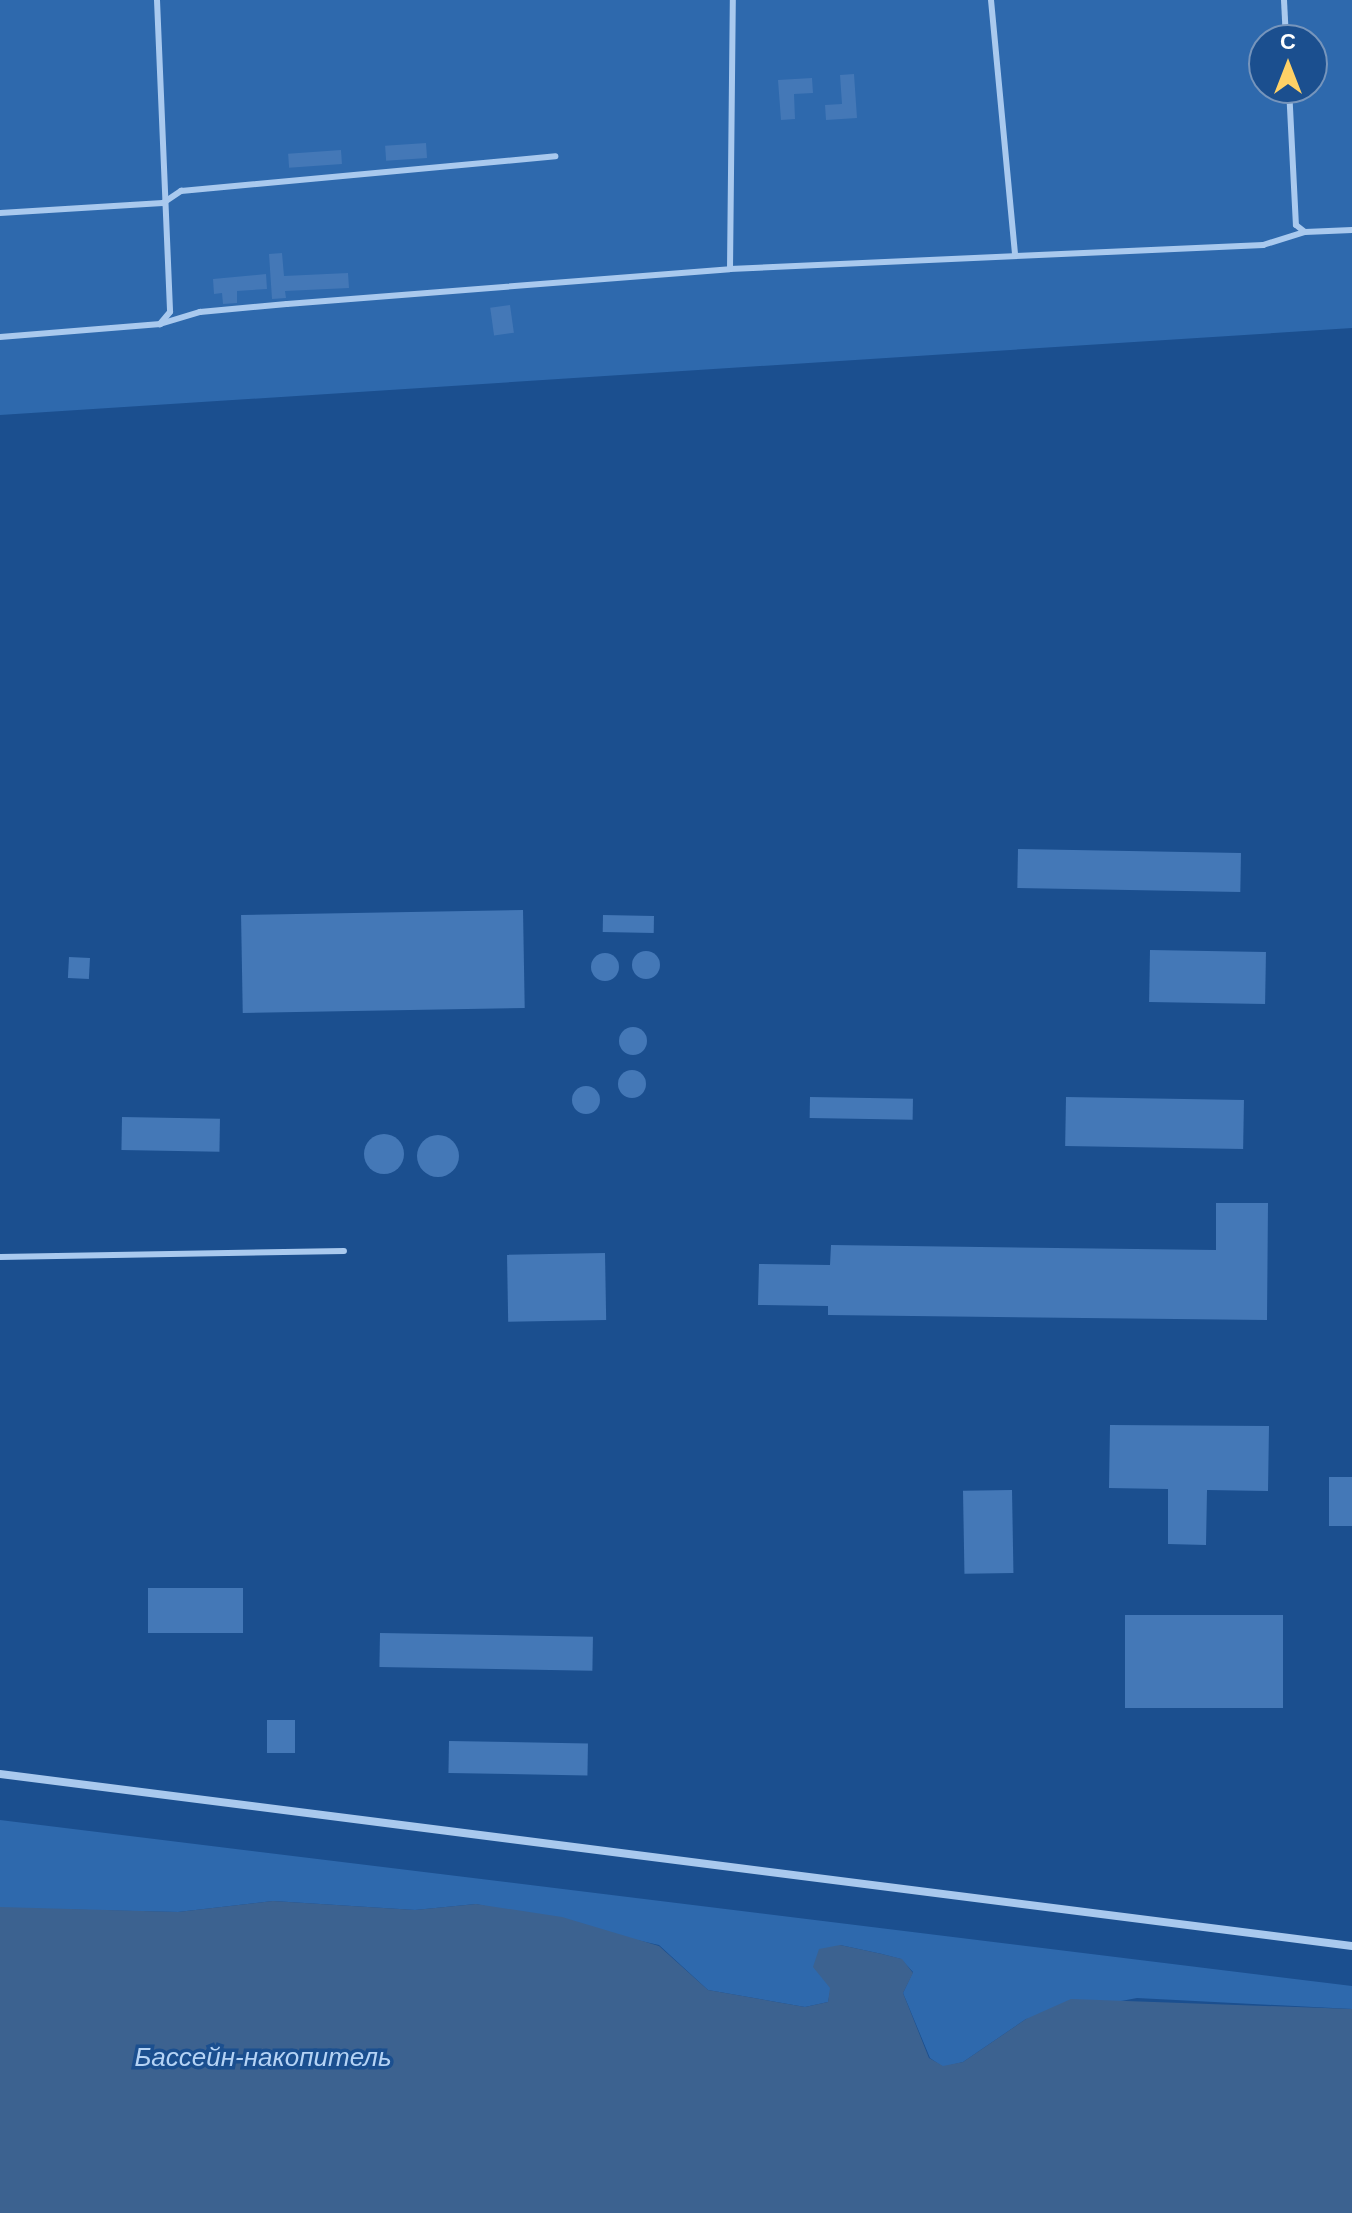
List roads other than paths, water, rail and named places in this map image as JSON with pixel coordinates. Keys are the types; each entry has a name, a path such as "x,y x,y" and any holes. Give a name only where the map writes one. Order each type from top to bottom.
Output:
{"street":[{"path":"0,1774 1352,1946"}],"lane":[{"path":"157,0 163,203 170,312 160,324"},
{"path":"730,269 733,0"},
{"path":"991,0 1015,256"},
{"path":"1284,0 1285,24"},
{"path":"1290,104 1296,225 1305,232"},
{"path":"0,213 163,203 181,191 555,156"},
{"path":"0,337 160,324 215,311 730,269 1263,245 1305,232 1352,230"},
{"path":"0,1257 344,1251"}],"water":[{"name":"Бассейн-накопитель","path":"273,1901 415,1910 476,1904 562,1917 659,1946 708,1990 805,2007 828,2002 830,1988 813,1967 819,1949 840,1945 882,1954 902,1959 913,1973 903,1993 929,2058 943,2066 963,2062 1026,2019 1071,1999 1352,2009 1352,2213 0,2213 0,1907 178,1912"}]}
